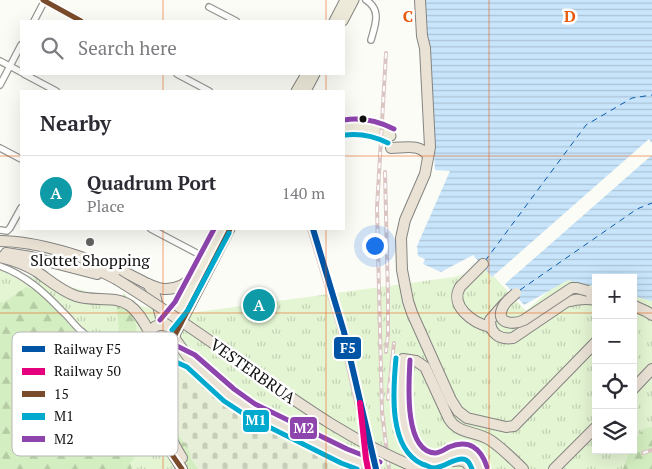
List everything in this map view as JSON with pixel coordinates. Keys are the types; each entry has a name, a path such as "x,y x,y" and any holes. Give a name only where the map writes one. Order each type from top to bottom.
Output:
{"highway":[{"path":"420,0 422,36 425,48 430,147 425,174 405,220 401,238 402,270 412,312 451,400 458,411 467,418 506,428 514,426 592,346"},
{"path":"391,148 419,148 428,156"},
{"path":"0,237 72,254 163,289 170,289 187,283 198,274"},
{"path":"0,237 31,248 76,260 116,279"},
{"path":"0,252 40,259 116,279"},
{"path":"0,257 21,263 68,293 84,299 124,302 141,317 147,332"},
{"path":"483,264 460,287 457,300 458,306 463,312 479,324 490,327"},
{"name":"VESTERBRUA","path":"116,279 180,320 325,421 384,454 420,469"},
{"path":"148,283 155,296 164,325"},
{"path":"503,306 502,317 504,320 510,324 517,323 572,288 592,292"},
{"path":"516,293 490,320 490,327 500,338 513,338 566,302 592,299"},
{"path":"637,304 652,308"},
{"path":"637,307 646,310 652,315"},
{"path":"153,332 155,327 164,325 172,332"},
{"path":"178,341 191,360 228,396 250,410 344,456 377,469"},
{"path":"178,355 191,360"},
{"path":"471,469 469,464 462,460 436,460 424,456 413,446 407,435 401,400 403,359 416,361 425,366 454,426 460,430 488,439 523,469"},
{"path":"637,385 652,369"},
{"path":"554,469 592,431"},
{"path":"178,451 189,469"},
{"path":"436,460 463,451 474,456 478,461 480,469"},
{"path":"174,456 182,469"}],"main road":[{"path":"335,20 345,0"},
{"path":"344,20 354,0"},
{"path":"297,90 305,75"},
{"path":"307,90 314,75"},
{"path":"345,128 351,126 375,128 391,136"},
{"path":"164,325 181,306 221,230"},
{"path":"178,332 229,230"}],"street":[{"path":"34,20 44,0 79,20"},
{"path":"366,0 373,5 375,15 371,40"},
{"path":"209,7 234,20"},
{"path":"0,85 20,47"},
{"path":"0,61 20,71"},
{"path":"27,75 54,90"},
{"path":"179,75 207,90"},
{"path":"0,148 20,158"},
{"path":"0,237 10,228 20,210"},
{"path":"153,230 206,258"},
{"path":"0,266 12,270 36,286 82,332"}],"green space":[{"path":"0,268 175,315 454,277 486,268 526,311 567,275 592,282 592,454 637,454 637,294 652,298 652,469 0,469"},
{"path":"26,287 44,293 69,325 79,332 12,332 12,456 133,456 134,458 130,463 132,469 0,469 0,302 3,303"},
{"path":"124,293 134,309 136,332 119,332 117,307"},
{"path":"186,362 236,410 280,434 353,469 198,469 178,433 178,367"},
{"path":"178,427 199,469 176,469 167,456 178,456"},
{"path":"652,427 652,469 623,469 629,454 637,454 637,437 643,429"}],"water":[{"path":"424,0 652,0 652,143 649,139 492,277 473,255 441,272 423,264 425,259 418,256 417,246 450,171 435,170"},
{"path":"652,155 652,301 637,297 637,274 592,274 592,286 568,280 524,305 505,284"}],"ferry route":[{"path":"485,261 586,125 632,98 652,95"},
{"path":"520,290 637,209 652,203"}],"railway":[{"path":"386,53 377,208 382,412 389,469"},
{"path":"385,172 388,296 386,352"},
{"path":"309,230 340,331 371,469"},
{"path":"388,399 394,343"},
{"path":"643,453 652,450"}],"rail line":[{"name":"F5","path":"313,230 344,332 376,469"},
{"name":"50","path":"360,403 368,469"}],"transit line":[{"name":"15","path":"43,0 79,20"},
{"name":"M2","path":"345,120 370,120 394,129"},
{"name":"M1","path":"345,135 357,134 388,143"},
{"name":"M2","path":"160,320 175,302 213,230"},
{"name":"15","path":"177,332 229,230"},
{"name":"M1","path":"172,330 188,310 229,233"},
{"name":"M2","path":"178,346 195,355 234,389 255,404 347,449 380,462"},
{"name":"M1","path":"396,358 394,386 395,417 403,445 411,456 432,468 464,459 470,464 472,469"},
{"name":"M2","path":"410,360 410,413 417,440 425,449 435,453 456,445 468,445 478,450 487,467"},
{"name":"M1","path":"178,363 187,367 224,401 247,416 341,463 357,469"},
{"name":"15","path":"173,456 182,469"}],"place":[{"name":"Slottet Shopping","path":"90,242"},
{"name":"Quadrum Port","path":"259,305"}]}
